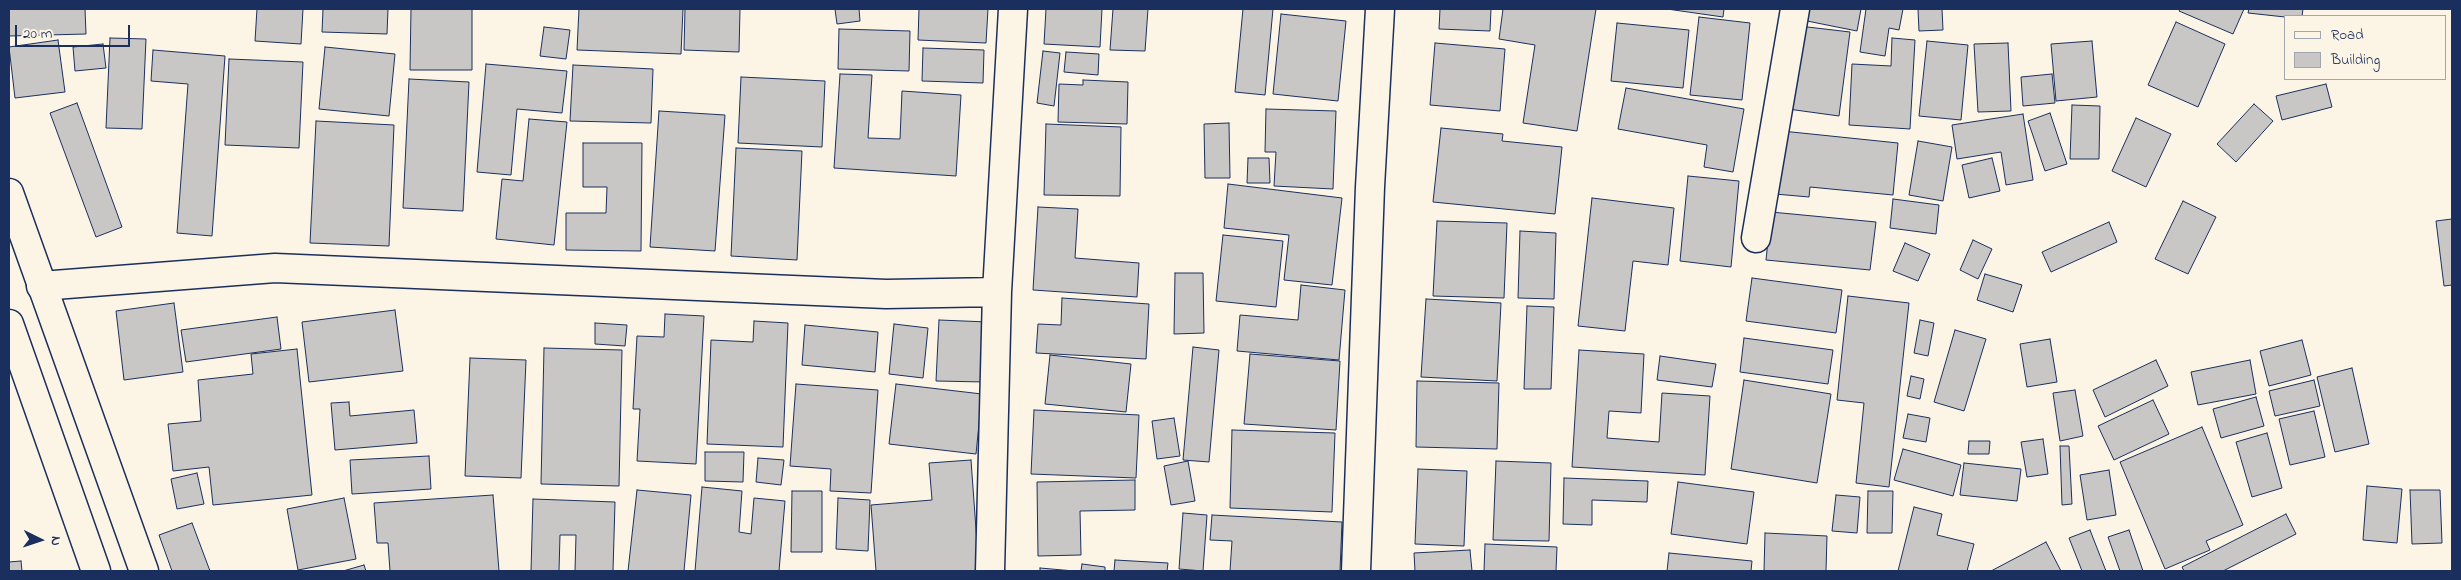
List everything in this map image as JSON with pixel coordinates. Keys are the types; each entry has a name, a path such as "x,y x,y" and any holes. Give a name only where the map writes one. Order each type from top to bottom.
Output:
{"street":[{"path":"990,571 997,292 1013,9"},
{"path":"1356,571 1370,188 1380,9"},
{"path":"1756,238 1795,9"},
{"path":"9,193 144,571"},
{"path":"41,286 276,268 886,294 997,292"},
{"path":"9,324 96,571"}],"building":[{"path":"9,9 85,9 86,34 9,36"},
{"path":"257,9 303,9 301,44 255,41"},
{"path":"323,9 388,9 387,34 322,32"},
{"path":"411,9 472,9 472,70 410,70"},
{"path":"579,9 683,9 681,54 577,50"},
{"path":"685,9 740,9 739,52 684,50"},
{"path":"835,9 859,9 860,21 837,24"},
{"path":"919,9 988,9 986,43 918,40"},
{"path":"1046,9 1102,9 1100,47 1044,44"},
{"path":"1113,9 1148,9 1145,51 1110,50"},
{"path":"1243,9 1273,9 1265,95 1235,92"},
{"path":"1440,9 1491,9 1490,31 1439,29"},
{"path":"1503,9 1596,9 1577,131 1523,123 1535,45 1499,39"},
{"path":"1667,9 1724,9 1723,17"},
{"path":"1804,9 1861,9 1857,31 1802,20"},
{"path":"1866,9 1903,9 1899,30 1889,28 1885,56 1860,52"},
{"path":"1918,9 1942,9 1943,30 1919,31"},
{"path":"2180,9 2244,9 2233,34 2179,11"},
{"path":"2249,9 2303,9 2302,15 2284,15 2284,17 2248,13"},
{"path":"1281,14 1346,21 1338,101 1273,94"},
{"path":"1699,17 1750,23 1742,100 1690,95"},
{"path":"2176,22 2225,44 2198,107 2148,85"},
{"path":"1617,23 1689,30 1683,88 1611,81"},
{"path":"1799,26 1850,32 1839,116 1788,109"},
{"path":"544,27 570,30 566,59 540,56"},
{"path":"839,29 910,31 909,71 838,69"},
{"path":"110,38 146,39 142,129 106,128"},
{"path":"1892,38 1915,40 1910,129 1849,125 1852,64 1891,66"},
{"path":"58,40 65,92 15,98 9,47"},
{"path":"1927,41 1968,45 1961,120 1919,116"},
{"path":"2092,41 2097,97 2056,101 2051,44"},
{"path":"1435,43 1505,49 1500,111 1430,105"},
{"path":"2008,43 2011,111 1978,112 1974,44"},
{"path":"103,44 106,68 75,71 73,47"},
{"path":"325,47 395,54 389,116 319,109"},
{"path":"923,48 984,50 983,83 922,81"},
{"path":"153,50 225,56 212,236 177,233 188,84 151,81"},
{"path":"1043,51 1060,53 1054,106 1037,103"},
{"path":"1066,52 1099,54 1098,75 1064,72"},
{"path":"229,59 303,62 299,148 225,145"},
{"path":"486,64 567,71 562,113 517,109 511,175 477,172"},
{"path":"573,65 653,69 651,123 570,121"},
{"path":"840,74 872,75 868,138 900,139 902,91 961,95 956,176 834,168"},
{"path":"2052,74 2055,103 2023,106 2021,77"},
{"path":"741,77 825,81 822,147 738,143"},
{"path":"409,79 469,82 463,211 403,208"},
{"path":"1083,80 1128,82 1127,124 1058,122 1059,84 1083,85"},
{"path":"2326,84 2332,107 2282,120 2276,96"},
{"path":"1626,88 1744,109 1733,172 1704,167 1707,145 1618,129"},
{"path":"77,103 122,227 96,237 50,113"},
{"path":"2254,104 2273,121 2236,162 2217,144"},
{"path":"2072,105 2100,106 2099,159 2070,159"},
{"path":"1266,109 1336,111 1333,189 1274,186 1276,152 1265,152"},
{"path":"659,111 725,115 715,251 650,247"},
{"path":"2050,113 2067,164 2045,171 2028,121"},
{"path":"2023,114 2033,180 2006,185 2001,152 1957,159 1952,125"},
{"path":"2136,118 2171,134 2146,187 2112,171"},
{"path":"529,119 567,122 554,245 496,239 502,179 523,181"},
{"path":"316,121 394,125 389,246 310,243"},
{"path":"1229,123 1230,178 1205,178 1204,124"},
{"path":"1046,124 1121,127 1120,196 1044,195"},
{"path":"1441,128 1503,134 1502,141 1562,147 1555,214 1433,202"},
{"path":"1782,131 1898,143 1893,195 1810,187 1809,197 1775,194"},
{"path":"1918,141 1952,147 1943,201 1909,195"},
{"path":"583,143 642,143 641,251 566,250 566,213 606,213 607,187 583,187"},
{"path":"736,148 802,151 797,260 731,256"},
{"path":"1248,158 1269,158 1270,183 1247,183"},
{"path":"1992,158 2000,191 1969,198 1962,165"},
{"path":"1688,176 1739,181 1731,267 1680,261"},
{"path":"1228,184 1342,198 1332,285 1284,280 1289,235 1224,228"},
{"path":"1592,198 1674,208 1668,265 1633,261 1625,331 1578,326"},
{"path":"1893,199 1939,205 1936,234 1890,228"},
{"path":"2183,201 2216,217 2188,274 2155,259"},
{"path":"1038,207 1078,209 1075,258 1139,263 1137,297 1033,290"},
{"path":"1771,212 1876,222 1870,270 1766,260"},
{"path":"2452,219 2452,285 2444,286 2436,221"},
{"path":"1437,221 1507,223 1504,298 1433,296"},
{"path":"2109,222 2117,242 2051,272 2042,252"},
{"path":"1520,231 1556,233 1554,299 1518,298"},
{"path":"1223,235 1283,241 1276,307 1216,301"},
{"path":"1973,240 1992,249 1978,279 1960,270"},
{"path":"1905,243 1930,254 1918,281 1893,271"},
{"path":"1175,273 1203,273 1204,333 1174,334"},
{"path":"1985,274 2022,285 2013,312 1977,300"},
{"path":"1752,278 1842,290 1836,333 1746,321"},
{"path":"1301,285 1345,290 1339,360 1237,351 1240,315 1298,320"},
{"path":"1848,296 1909,303 1889,487 1856,483 1864,403 1837,400"},
{"path":"1062,298 1149,304 1146,359 1036,353 1038,324 1061,325"},
{"path":"1426,299 1501,303 1497,381 1421,377"},
{"path":"174,303 183,372 124,380 116,311"},
{"path":"1527,306 1554,307 1551,389 1524,389"},
{"path":"395,310 403,371 309,382 302,322"},
{"path":"665,314 704,316 696,464 637,461 640,409 633,409 637,336 664,337"},
{"path":"277,317 281,349 186,362 181,330"},
{"path":"939,320 988,322 985,382 936,381"},
{"path":"1920,320 1934,323 1928,356 1914,353"},
{"path":"754,321 788,323 783,447 707,444 711,340 753,342"},
{"path":"595,323 627,325 625,346 595,344"},
{"path":"894,324 928,328 923,378 889,374"},
{"path":"805,325 878,332 875,372 802,365"},
{"path":"1955,330 1986,339 1964,411 1934,402"},
{"path":"1744,338 1833,350 1828,384 1740,372"},
{"path":"2050,339 2057,382 2027,387 2020,344"},
{"path":"2302,340 2311,375 2269,386 2260,351"},
{"path":"1193,347 1219,350 1209,462 1183,460"},
{"path":"544,348 622,350 619,486 541,484"},
{"path":"297,349 312,495 213,505 209,467 173,471 168,424 201,421 198,380 253,374 251,354"},
{"path":"1579,350 1644,354 1641,413 1609,411 1607,438 1659,442 1662,393 1710,396 1705,475 1572,467"},
{"path":"1250,354 1340,361 1336,430 1244,424"},
{"path":"1050,355 1131,364 1126,412 1045,404"},
{"path":"1660,356 1716,364 1712,387 1657,380"},
{"path":"470,358 526,360 521,478 465,476"},
{"path":"2156,360 2168,386 2105,417 2093,390"},
{"path":"2250,360 2256,394 2198,405 2191,372"},
{"path":"2352,368 2369,444 2335,452 2317,377"},
{"path":"1911,376 1924,379 1920,399 1907,396"},
{"path":"1744,380 1831,394 1817,483 1731,469"},
{"path":"2314,380 2320,406 2275,416 2269,391"},
{"path":"1417,381 1499,383 1497,449 1416,447"},
{"path":"796,384 878,390 871,493 830,491 831,469 790,466"},
{"path":"896,384 982,394 976,454 889,444"},
{"path":"2075,390 2083,436 2060,441 2053,393"},
{"path":"2256,397 2264,426 2221,438 2213,409"},
{"path":"2153,400 2169,434 2114,460 2098,426"},
{"path":"349,402 350,416 414,410 417,443 335,450 331,403"},
{"path":"1034,410 1139,415 1136,478 1031,474"},
{"path":"2314,411 2325,457 2290,465 2279,419"},
{"path":"1908,414 1930,418 1926,442 1903,438"},
{"path":"1174,418 1180,456 1157,459 1152,421"},
{"path":"2202,427 2243,525 2206,541 2210,550 2165,569 2120,462"},
{"path":"1232,430 1335,433 1332,512 1230,508"},
{"path":"2267,433 2282,488 2252,497 2236,442"},
{"path":"2043,439 2048,474 2027,477 2021,442"},
{"path":"1969,441 1990,441 1989,454 1968,454"},
{"path":"2060,446 2069,446 2072,504 2062,505"},
{"path":"1903,449 1961,465 1953,496 1894,480"},
{"path":"705,452 744,452 743,482 705,481"},
{"path":"429,456 431,489 352,494 350,460"},
{"path":"758,458 784,460 781,485 756,482"},
{"path":"971,460 979,571 876,571 871,505 932,500 929,463"},
{"path":"1188,461 1195,501 1171,505 1164,466"},
{"path":"1496,461 1551,463 1549,541 1493,540"},
{"path":"1964,463 2021,469 2017,501 1960,495"},
{"path":"1418,469 1467,471 1464,546 1415,544"},
{"path":"2109,470 2116,515 2087,520 2080,475"},
{"path":"197,473 204,504 177,509 171,479"},
{"path":"1564,478 1648,481 1647,502 1592,500 1592,525 1563,524"},
{"path":"1135,480 1135,510 1080,511 1081,555 1038,556 1037,482"},
{"path":"1678,482 1754,492 1747,544 1671,534"},
{"path":"2367,486 2402,489 2397,543 2363,540"},
{"path":"702,487 742,491 739,532 751,534 754,498 785,501 779,571 695,571"},
{"path":"637,490 691,495 684,571 628,571"},
{"path":"2410,490 2440,490 2442,543 2412,544"},
{"path":"792,491 822,491 822,552 791,552"},
{"path":"1868,491 1893,491 1892,533 1867,533"},
{"path":"493,495 499,571 390,571 388,543 377,543 374,503"},
{"path":"1836,495 1860,497 1857,533 1832,531"},
{"path":"344,498 356,559 298,570 287,509"},
{"path":"838,498 870,500 868,551 836,549"},
{"path":"533,499 615,502 613,571 575,571 576,535 560,535 559,571 531,571"},
{"path":"1914,507 1942,514 1937,535 1974,544 1967,571 1898,571"},
{"path":"1183,513 1207,515 1203,571 1179,569"},
{"path":"2286,514 2296,534 2223,571 2184,571 2182,567"},
{"path":"1212,515 1342,522 1340,571 1230,571 1232,541 1210,540"},
{"path":"192,523 210,571 172,571 159,535"},
{"path":"2090,530 2106,571 2082,571 2069,538"},
{"path":"2129,530 2143,571 2120,571 2108,537"},
{"path":"1765,533 1827,536 1826,571 1764,571"},
{"path":"2046,542 2061,571 1991,571"},
{"path":"1485,544 1557,547 1556,571 1484,571"},
{"path":"1470,550 1472,571 1415,571 1414,553"},
{"path":"1669,553 1752,561 1751,571 1667,571"},
{"path":"1115,560 1168,563 1167,571 1114,571"},
{"path":"21,561 22,571 9,571 9,562"},
{"path":"1082,564 1105,567 1105,571 1081,571"},
{"path":"364,565 366,571 343,571"},
{"path":"1040,568 1074,571 1040,571"}]}
